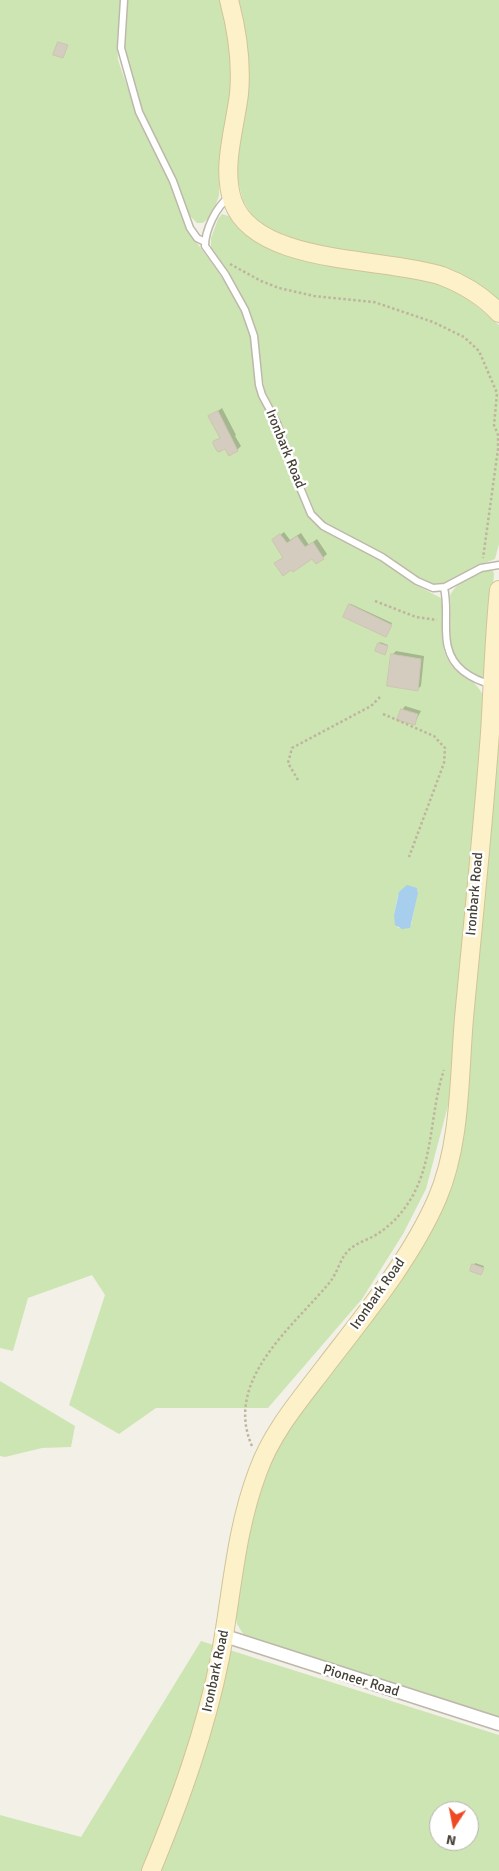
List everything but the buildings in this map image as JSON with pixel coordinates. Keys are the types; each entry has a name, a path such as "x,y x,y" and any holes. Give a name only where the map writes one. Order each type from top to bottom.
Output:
{"street":[{"path":"229,0 236,30 240,73 229,169 231,196 241,218 250,227 280,245 438,275 464,286 499,313"},
{"name":"Ironbark Road","path":"151,1871 196,1756 209,1711 224,1636 240,1536 249,1496 261,1463 288,1414 362,1318 406,1254 426,1221 442,1187 454,1125 493,684 499,590"},
{"name":"Pioneer Road","path":"224,1636 499,1724"}],"lane":[{"name":"Ironbark Road","path":"124,0 121,48 139,112 173,181 190,228 197,238 205,242 207,250 233,288 249,318 254,336 260,390 277,423 294,473 314,519 323,526 382,557 422,584 433,588 444,588"},
{"path":"205,242 209,228 218,211 231,196"},
{"path":"493,684 474,679 452,660 447,649 447,606 444,588 484,567 499,565"}],"path":[{"path":"216,262 234,266 261,281 285,290 380,304 438,324 456,332 475,346 482,356 498,398 494,425 498,435 498,449 486,529 484,567"},
{"path":"374,601 416,617 446,620"},
{"path":"298,780 288,763 292,748 371,706 380,698"},
{"path":"383,714 434,736 445,748 444,763 409,857"},
{"path":"261,1463 250,1441 246,1421 247,1400 254,1378 276,1343 334,1277 347,1251 385,1228 406,1206 417,1187 425,1164 446,1066"}],"green space":[{"path":"0,0 121,0 117,41 118,60 140,124 168,177 188,231 217,270 243,310 249,329 259,396 273,419 286,463 309,516 321,528 380,560 416,585 441,598 444,612 443,642 446,656 450,663 474,683 483,695 485,703 450,1098 426,1189 403,1234 362,1299 268,1408 156,1408 119,1434 69,1405 105,1295 92,1275 28,1298 13,1351 0,1348","holes":["391,654 421,659 418,691 388,686","418,890 411,925 398,928 394,915 398,895"]},
{"path":"128,0 221,0 227,25 233,77 229,115 220,157 219,196 211,216 203,223 197,223 190,216 136,93 124,49"},
{"path":"237,0 499,0 499,302 305,244 272,232 254,218 243,201 238,180 238,161 246,98"},
{"path":"222,214 234,218 244,230 436,282 462,294 499,325 499,544 495,559 472,568 449,582 434,586 419,579 384,555 323,524 317,517 293,459 281,423 265,392 252,317 230,276 211,250 211,238 218,219"},
{"path":"488,570 493,571 494,574 486,673 481,678 468,670 454,653 450,633 450,596 452,591 466,579"},
{"path":"499,690 499,1719 245,1637 237,1624 235,1614 241,1569 250,1525 281,1439 440,1211"},
{"path":"0,1381 75,1426 71,1447 42,1448 5,1457 0,1456"},
{"path":"201,1641 499,1735 499,1871 0,1871 0,1815 81,1837"}],"water":[{"path":"407,885 417,888 418,893 410,928 402,929 395,925 394,915 399,892"}]}
